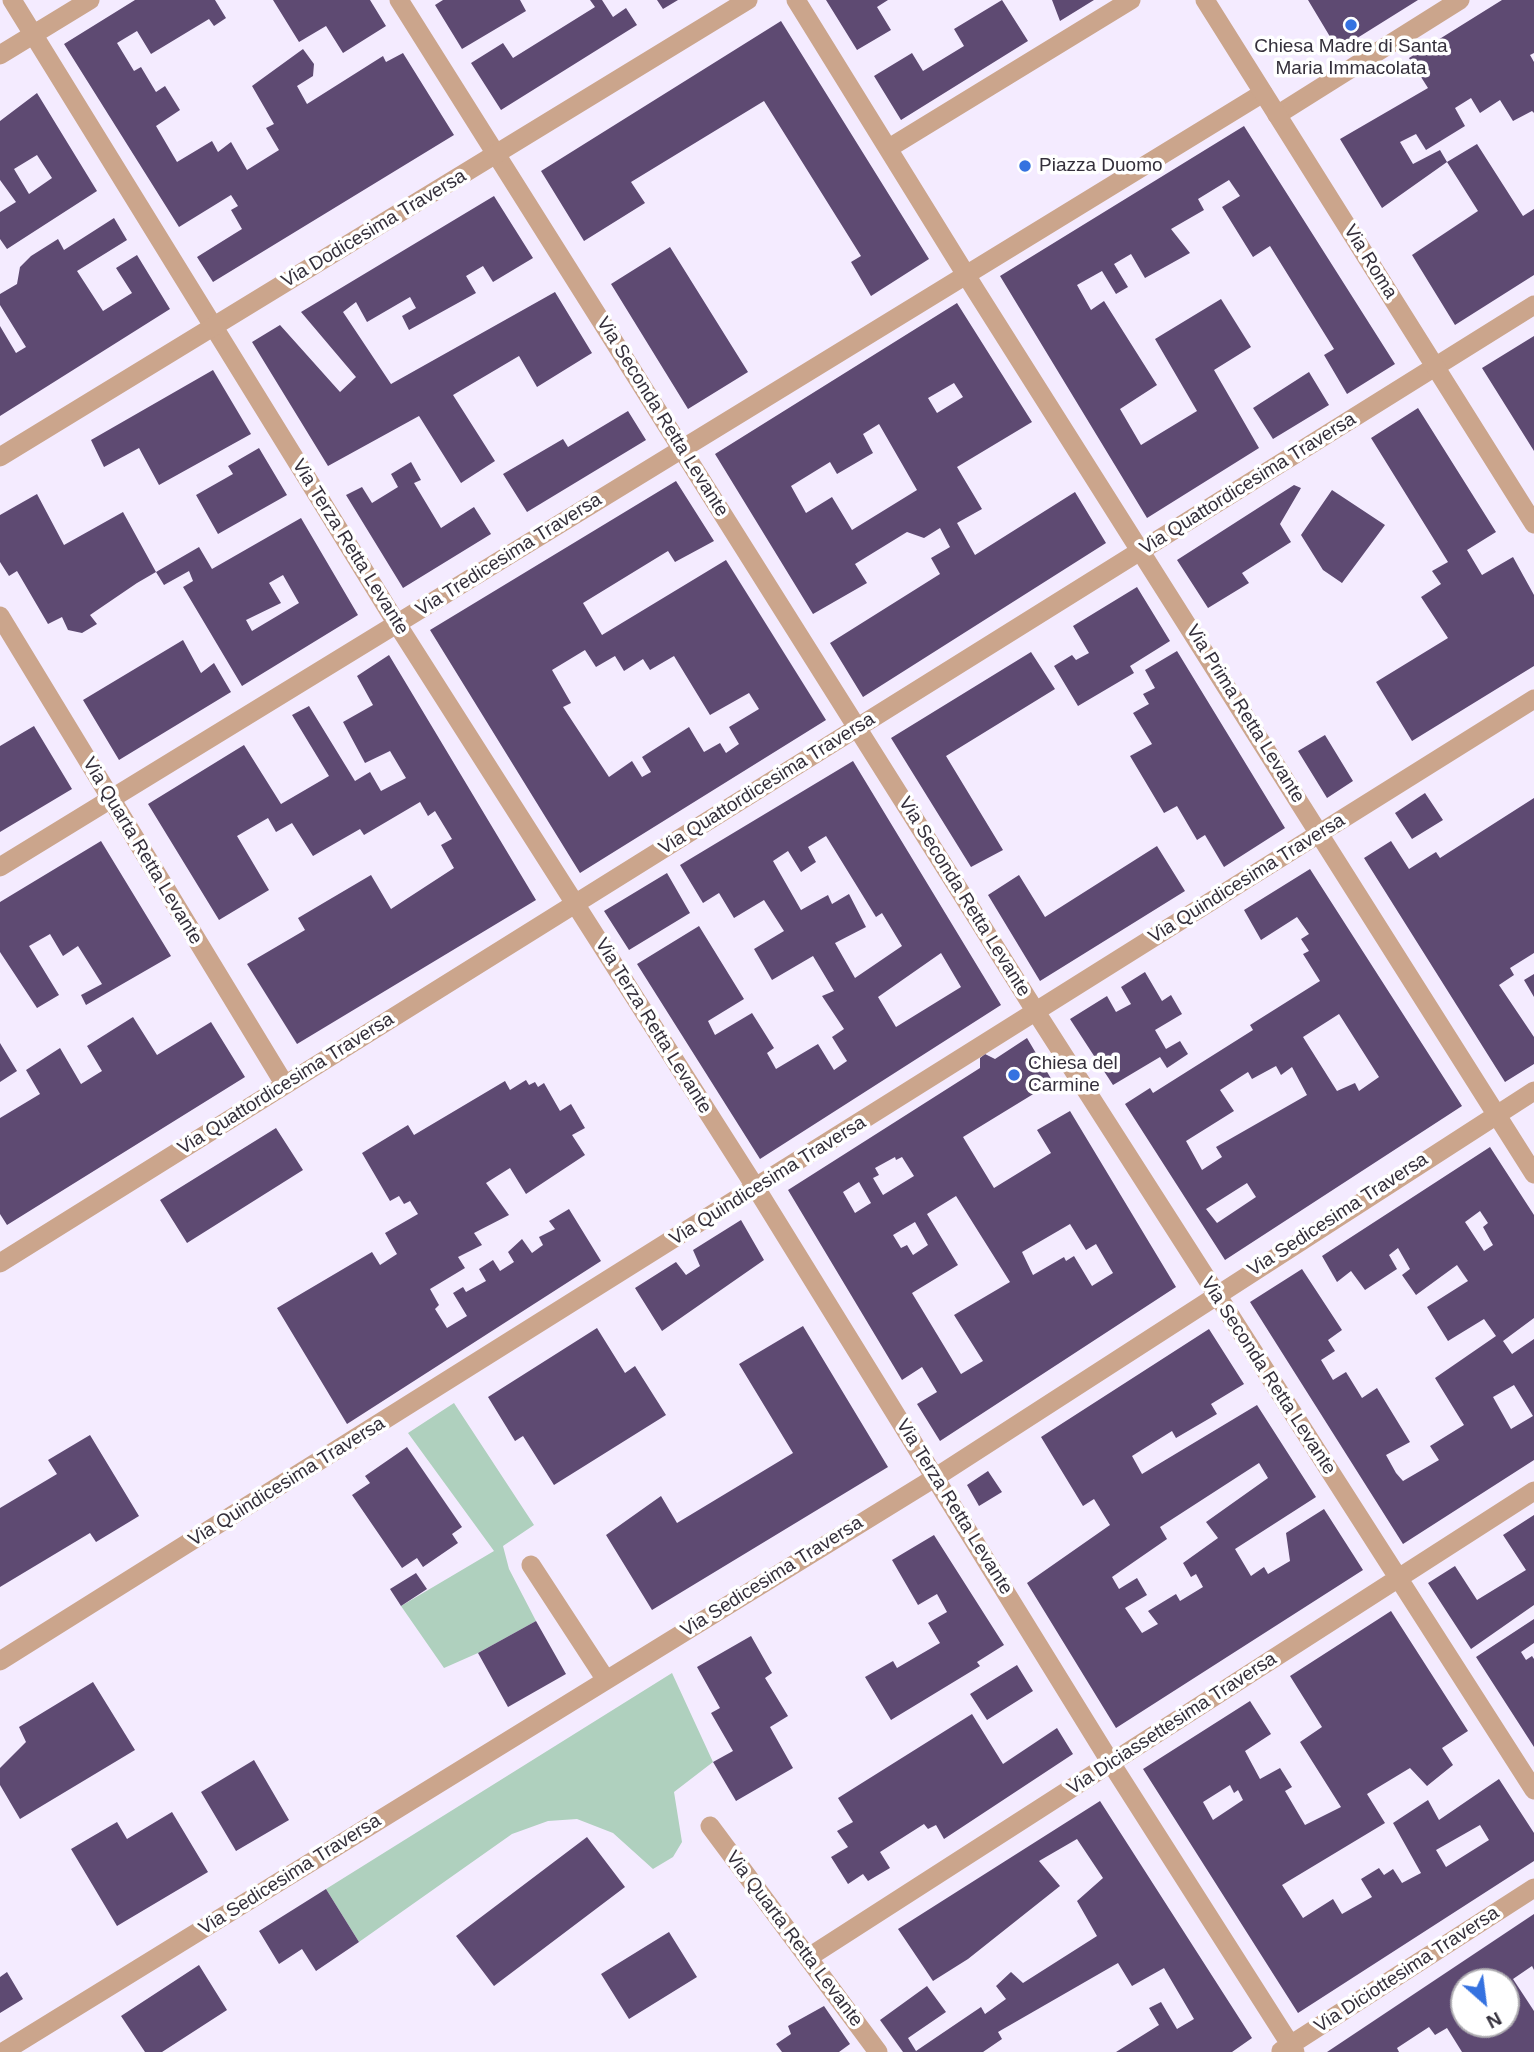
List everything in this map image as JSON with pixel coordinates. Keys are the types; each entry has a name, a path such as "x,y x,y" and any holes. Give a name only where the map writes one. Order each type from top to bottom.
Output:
{"street":[{"name":"Via Terza Retta Levante","path":"12,0 397,624 936,1476 1288,2050"},
{"path":"0,55 90,0"},
{"name":"Via Seconda Retta Levante","path":"399,0 1036,1012 1534,1790"},
{"name":"Via Dodicesima Traversa","path":"0,457 748,0"},
{"path":"796,0 885,140 1131,0"},
{"name":"Via Roma","path":"1205,0 1534,524"},
{"path":"1277,115 1460,0"},
{"name":"Via Tredicesima Traversa","path":"0,867 947,288 971,283 1263,93"},
{"name":"Via Prima Retta Levante","path":"885,140 971,283 1534,1174"},
{"name":"Via Quattordicesima Traversa","path":"0,1263 1534,305"},
{"name":"Via Quarta Retta Levante","path":"0,616 285,1085"},
{"name":"Via Quindicesima Traversa","path":"0,1661 1534,699"},
{"name":"Via Sedicesima Traversa","path":"3,2052 936,1476 1534,1091"},
{"name":"Via Diciassettesima Traversa","path":"809,1957 1534,1491"},
{"path":"531,1565 606,1680"},
{"name":"Via Quarta Retta Levante","path":"710,1826 878,2052"},
{"name":"Via Diciottesima Traversa","path":"1288,2050 1534,1888"}],"green space":[{"path":"454,1403 534,1525 503,1546 509,1569 536,1621 478,1653 444,1668 401,1606 494,1551 408,1433"},
{"path":"672,1673 713,1762 674,1792 682,1842 673,1857 653,1869 613,1833 577,1819 548,1821 512,1834 359,1942 326,1889"}],"building":[{"path":"135,0 215,0 226,18 214,26 209,19 151,54 137,31 117,43 134,71 141,67 156,92 165,86 180,110 156,126 177,162 212,141 218,152 231,142 247,170 279,150 266,128 274,124 252,86 303,49 314,64 313,76 297,86 307,104 383,56 386,62 403,53 454,135 213,282 197,257 242,229 231,210 238,206 231,195 179,227 64,44"},
{"path":"273,0 370,0 386,26 343,53 326,26 299,42"},
{"path":"443,0 520,0 526,11 462,49 435,5"},
{"path":"590,0 602,0 613,17 626,8 637,25 501,110 471,63 503,43 513,58 595,7"},
{"path":"657,0 678,0 663,9"},
{"path":"826,0 888,0 877,7 891,30 857,50"},
{"path":"1002,0 1028,41 901,120 874,76 912,53 923,71 964,46 954,29"},
{"path":"1052,0 1094,0 1060,21"},
{"name":"Chiesa Madre di Santa Maria Immacolata","path":"1308,0 1418,0 1338,50"},
{"path":"1502,0 1534,0 1534,53 1530,55 1534,62 1534,113 1532,111 1513,121 1500,100 1480,113 1471,98 1455,108 1465,126 1426,150 1416,134 1400,142 1413,164 1440,150 1447,162 1382,208 1340,139 1428,88 1409,58"},
{"path":"781,21 929,259 871,296 851,262 861,256 764,101 631,182 645,203 584,241 541,171"},
{"path":"37,93 97,191 7,249 0,239 0,212 16,202 0,180 0,121","holes":["37,155 52,178 29,194 14,169"]},
{"path":"1244,126 1395,364 1347,394 1324,355 1334,349 1270,246 1253,257 1222,207 1240,196 1229,180 1198,199 1204,210 1171,229 1190,253 1145,278 1131,254 1114,264 1128,287 1116,294 1102,271 1077,285 1091,310 1104,301 1157,385 1120,409 1141,445 1197,411 1155,339 1221,299 1251,347 1214,370 1259,448 1147,518 1000,276"},
{"path":"1477,144 1523,216 1534,209 1534,275 1455,325 1412,255 1478,211 1447,162"},
{"path":"494,196 533,258 493,282 483,266 466,276 476,293 409,330 402,316 416,308 410,297 367,322 356,302 343,312 391,384 555,292 592,353 537,387 519,356 453,395 495,461 461,483 419,416 328,466 252,342 280,325 340,392 356,377 301,312"},
{"path":"114,218 127,240 77,271 103,311 132,293 116,268 137,255 170,309 0,416 0,326 16,353 26,347 0,305 0,294 17,284 20,267 31,256 58,239 64,250"},
{"path":"670,247 748,372 688,409 611,284"},
{"path":"957,303 1032,422 957,467 982,509 957,523 975,555 1075,492 1106,543 863,697 830,643 940,574 931,558 950,547 940,528 924,538 907,532 855,564 867,583 813,614 715,454","holes":["954,383 963,397 937,413 928,398","879,424 917,490 852,530 832,497 806,513 791,486 830,462 837,474 873,453 863,434"]},
{"path":"1534,336 1534,451 1482,368"},
{"path":"213,370 251,434 159,485 139,448 104,467 91,440"},
{"path":"1309,372 1329,405 1273,439 1253,408"},
{"path":"1418,408 1496,532 1467,550 1482,575 1513,557 1534,595 1534,666 1412,741 1376,682 1448,638 1421,597 1441,584 1432,571 1448,562 1371,438"},
{"path":"628,411 646,440 527,512 503,474 563,439 568,447"},
{"path":"259,448 287,495 218,534 196,495 233,474 228,466"},
{"path":"411,462 421,480 414,483 441,528 474,507 491,534 403,588 346,495 362,487 372,503 398,487 391,474"},
{"path":"676,481 714,541 675,562 668,551 583,603 602,635 726,560 826,720 580,873 430,630","holes":["585,650 596,667 615,656 624,671 643,659 650,670 674,656 710,715 749,693 759,709 729,727 739,744 726,753 720,743 704,752 689,727 642,757 651,772 642,777 632,761 609,777 563,707 571,703 552,670"]},
{"path":"1294,485 1301,488 1280,524 1291,542 1242,573 1249,583 1208,608 1177,560"},
{"path":"1332,490 1385,525 1342,583 1323,570 1301,535"},
{"path":"37,494 64,545 123,512 156,572 90,615 97,624 82,633 68,630 62,617 48,624 17,571 9,576 0,562 0,515"},
{"path":"301,518 358,615 242,686 183,587 193,581 189,571 164,585 156,572 199,547 212,569","holes":["283,575 299,603 252,631 246,620 281,603 269,583"]},
{"path":"1137,587 1170,641 1130,666 1134,673 1078,706 1054,666 1072,655 1076,660 1089,653 1073,626"},
{"path":"183,640 201,673 214,663 231,692 119,760 83,700"},
{"path":"1177,651 1285,828 1224,867 1205,835 1197,840 1177,806 1164,813 1130,756 1152,744 1133,713 1149,704 1143,694 1155,688 1145,670"},
{"path":"1031,652 1055,689 946,756 1003,850 971,867 891,738"},
{"path":"389,655 536,900 297,1044 247,964 305,930 298,918 371,875 391,909 454,868 441,845 452,839 435,811 428,816 420,802 364,835 360,829 313,856 292,823 276,832 268,818 237,836 269,890 219,920 148,804 244,745 281,804 329,776 292,715 309,706 355,781 370,772 381,791 406,778 390,751 365,763 343,722 373,705 357,676"},
{"path":"34,726 72,789 0,832 0,746"},
{"path":"1325,735 1353,781 1327,798 1298,751"},
{"path":"853,761 1001,1005 760,1159 637,964 699,926 744,999 708,1021 715,1035 752,1013 774,1048 767,1053 776,1069 818,1044 834,1070 847,1061 832,1037 844,1029 822,996 834,991 813,956 772,980 754,949 784,931 764,900 734,918 719,893 703,903 680,865","holes":["826,836 876,917 882,913 902,946 855,978 835,943 866,927 849,894 832,904 828,895 801,910 773,861 788,851 801,872 816,862 808,847","941,953 961,987 896,1027 878,997"]},
{"path":"1425,793 1443,820 1412,839 1395,813"},
{"path":"1534,798 1534,953 1510,968 1514,975 1499,985 1534,1037 1534,1064 1505,1082 1364,858 1391,841 1409,869 1436,852 1440,858"},
{"path":"101,841 171,956 86,1005 81,995 102,984 78,946 63,956 50,934 29,946 59,995 37,1008 0,952 0,902"},
{"path":"1157,846 1185,891 1040,981 988,895 1019,875 1045,917"},
{"path":"1310,869 1462,1106 1225,1260 1125,1104 1150,1088 1153,1093 1253,1030 1250,1025 1320,981 1303,954 1309,951 1301,939 1309,934 1297,917 1261,940 1244,910","holes":["1339,1014 1379,1077 1359,1091 1355,1083 1337,1091 1303,1037","1276,1066 1281,1075 1292,1067 1307,1095 1216,1147 1222,1157 1202,1170 1186,1141 1234,1111 1220,1090 1248,1072 1252,1079","1247,1183 1256,1197 1217,1223 1206,1209"]},
{"path":"667,873 690,913 629,950 604,911"},
{"path":"1145,972 1162,1001 1171,995 1182,1014 1155,1030 1166,1049 1180,1041 1188,1054 1167,1068 1160,1057 1113,1085 1070,1019 1107,996 1116,1012 1131,1004 1121,987"},
{"path":"1534,974 1534,997 1524,980"},
{"path":"133,1017 157,1055 211,1022 245,1077 7,1225 0,1214 0,1118 40,1094 26,1070 60,1048 81,1084 102,1071 87,1046"},
{"path":"1027,1038 1053,1082 963,1137 994,1188 1051,1153 1037,1130 1070,1111 1176,1287 940,1441 917,1404 937,1392 922,1367 902,1380 788,1190 980,1068 980,1058 985,1054 995,1059","holes":["895,1157 896,1160 902,1157 914,1176 883,1195 873,1178 879,1175 875,1168","859,1182 871,1203 855,1213 843,1192","956,1196 1010,1282 954,1315 983,1361 961,1374 912,1293 958,1265 927,1214","915,1222 928,1245 913,1255 907,1245 901,1248 893,1235","1070,1224 1086,1250 1096,1244 1113,1273 1092,1286 1074,1256 1066,1261 1064,1257 1033,1275 1022,1252"]},
{"path":"0,1043 17,1071 0,1082"},
{"path":"526,1080 529,1085 535,1082 538,1087 544,1083 560,1111 571,1104 585,1128 572,1135 585,1155 526,1194 510,1168 486,1183 509,1215 474,1233 482,1245 458,1257 465,1268 430,1289 439,1305 435,1309 447,1328 467,1316 453,1293 463,1287 466,1292 486,1281 479,1269 493,1260 500,1271 514,1262 508,1252 522,1239 532,1253 543,1245 539,1237 555,1229 549,1221 569,1209 601,1261 347,1424 277,1308 372,1252 380,1265 397,1254 385,1233 418,1214 410,1201 404,1204 399,1196 390,1201 362,1153 408,1125 414,1135 505,1081 510,1090"},
{"path":"276,1128 303,1170 187,1243 160,1200"},
{"path":"1490,1147 1534,1215 1534,1318 1503,1341 1512,1354 1534,1339 1534,1460 1403,1544 1250,1302 1302,1269 1342,1330 1328,1340 1335,1351 1321,1360 1333,1380 1346,1372 1362,1398 1377,1388 1410,1442 1386,1455 1403,1481 1439,1460 1430,1446 1464,1425 1435,1378 1496,1336 1484,1319 1448,1341 1427,1307 1468,1281 1457,1265 1416,1295 1402,1275 1410,1269 1398,1248 1389,1255 1397,1269 1365,1290 1351,1271 1337,1282 1322,1256","holes":["1480,1211 1488,1223 1483,1227 1493,1245 1484,1251 1465,1222","1514,1385 1533,1416 1511,1429 1493,1397"]},
{"path":"741,1220 764,1260 662,1331 635,1288 676,1262 686,1275 700,1266 693,1250"},
{"path":"803,1326 888,1467 652,1610 606,1535 661,1496 677,1523 793,1453 739,1364"},
{"path":"597,1328 625,1373 635,1366 666,1415 554,1485 523,1436 515,1441 488,1397"},
{"path":"1209,1329 1244,1384 1211,1404 1217,1414 1176,1438 1172,1431 1132,1456 1142,1474 1257,1405 1316,1497 1235,1549 1251,1576 1264,1567 1268,1574 1290,1561 1286,1533 1324,1509 1363,1570 1116,1728 1027,1583 1110,1525 1094,1499 1083,1506 1041,1437","holes":["1259,1463 1268,1478 1206,1522 1218,1538 1183,1563 1191,1577 1196,1574 1203,1587 1180,1601 1176,1594 1148,1611 1158,1624 1142,1633 1125,1608 1147,1595 1137,1578 1119,1589 1112,1577 1167,1539 1160,1527"]},
{"path":"90,1435 139,1516 96,1542 90,1533 0,1587 0,1508 57,1474 48,1460"},
{"path":"407,1447 462,1527 452,1534 458,1543 423,1567 417,1558 402,1568 352,1495 370,1483 365,1476"},
{"path":"988,1471 1002,1492 979,1506 967,1485"},
{"path":"1534,1515 1534,1605 1471,1649 1428,1583 1455,1566 1477,1600 1526,1570 1503,1535"},
{"path":"934,1535 1004,1645 977,1662 980,1666 891,1720 865,1677 893,1661 897,1668 940,1643 928,1623 947,1612 937,1594 918,1605 892,1560"},
{"path":"416,1573 427,1589 401,1606 390,1589"},
{"path":"1391,1611 1468,1731 1442,1748 1453,1765 1427,1786 1410,1768 1367,1794 1385,1823 1282,1885 1303,1918 1333,1899 1342,1914 1372,1897 1361,1879 1379,1868 1384,1875 1393,1869 1402,1883 1421,1873 1393,1823 1428,1800 1439,1820 1499,1779 1534,1833 1534,1861 1298,2013 1143,1769 1250,1701 1271,1734 1245,1751 1260,1779 1280,1768 1292,1787 1285,1791 1305,1825 1341,1807 1300,1742 1322,1727 1290,1676","holes":["1230,1785 1234,1793 1238,1790 1243,1800 1213,1820 1203,1802","1480,1825 1489,1840 1446,1867 1436,1850"]},
{"path":"1534,1619 1534,1643 1521,1652 1526,1660 1532,1656 1534,1659 1534,1747 1476,1657"},
{"path":"536,1621 566,1674 508,1707 478,1653"},
{"path":"751,1636 772,1673 765,1678 788,1716 770,1727 793,1768 736,1801 713,1762 733,1751 711,1713 720,1708 697,1667"},
{"path":"1017,1665 1033,1691 987,1720 970,1694"},
{"path":"93,1682 135,1750 20,1819 0,1785 0,1768 26,1742 19,1727"},
{"path":"972,1714 1003,1764 1057,1728 1073,1754 944,1839 936,1825 928,1829 924,1824 880,1852 890,1868 868,1881 863,1874 848,1884 831,1857 848,1847 837,1831 853,1822 838,1798"},
{"path":"254,1760 289,1820 236,1851 201,1792"},
{"path":"1100,1801 1252,2038 1232,2052 1116,2052 1159,2025 1149,2008 1161,2002 1177,2029 1194,2019 1164,1968 1132,1986 1118,1963 998,2032 1002,2039 983,2052 903,2052 880,2020 927,1986 946,2012 908,2038 916,2051 981,2007 985,2014 1006,1999 996,1986 1011,1972 1023,1983 1097,1936 1077,1901 1103,1878 1077,1839 1039,1861 1060,1886 968,1959 933,1981 898,1929"},
{"path":"172,1812 208,1872 117,1926 71,1849 117,1822 127,1839"},
{"path":"587,1837 625,1887 494,1986 456,1936"},
{"path":"326,1889 359,1942 316,1971 302,1949 279,1964 259,1931"},
{"path":"1534,1914 1534,1970 1532,1966 1520,1974 1520,1968 1453,1968"},
{"path":"669,1932 697,1977 629,2019 601,1974"},
{"path":"199,1965 227,2010 162,2052 145,2052 121,2016"},
{"path":"1450,1970 1450,2033 1447,2028 1435,2035 1429,2027 1397,2048 1399,2052 1327,2052"},
{"path":"7,1972 23,1999 0,2013 0,1977"},
{"path":"1520,1990 1534,2011 1534,2052 1462,2052 1453,2038 1520,2038"},
{"path":"824,2006 850,2044 839,2052 782,2052 776,2044 791,2034 788,2026"}],"place":[{"name":"Chiesa Madre di Santa Maria Immacolata","path":"1351,25"},
{"name":"Piazza Duomo","path":"1025,166"},
{"name":"Chiesa del Carmine","path":"1014,1075"}]}
